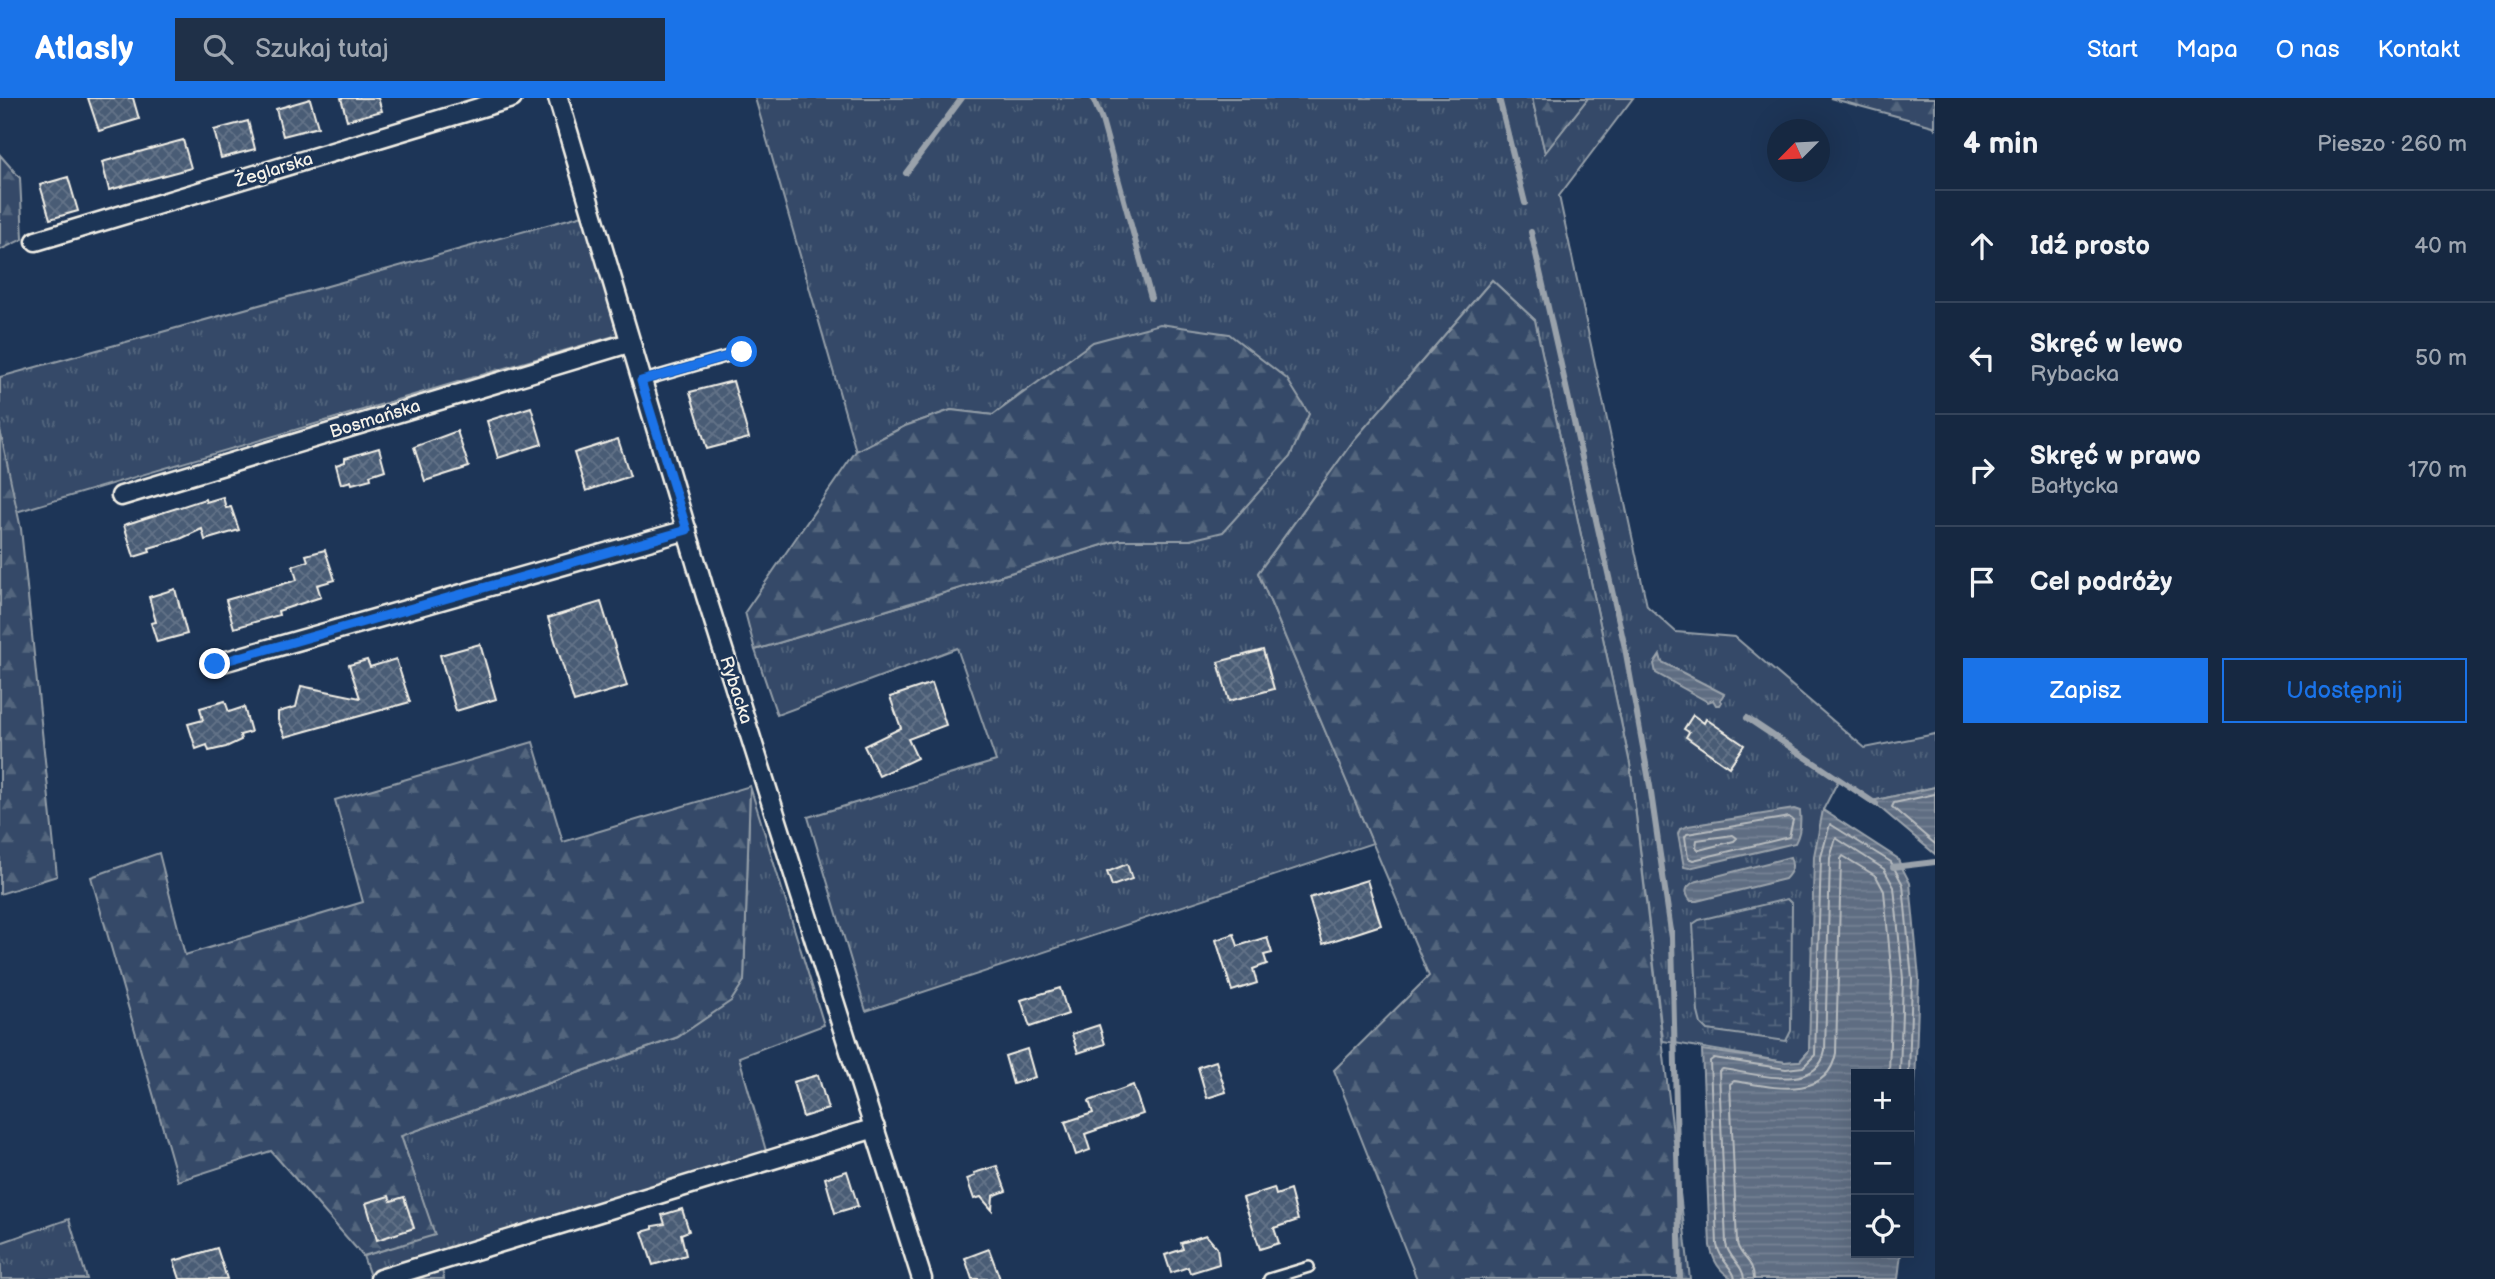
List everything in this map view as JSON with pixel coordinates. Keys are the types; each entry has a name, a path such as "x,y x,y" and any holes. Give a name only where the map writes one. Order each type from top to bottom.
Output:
{"street":[{"name":"Żeglarska","path":"36,241 512,98"},
{"name":"Rybacka","path":"558,98 629,343 922,1279"},
{"name":"Bosmańska","path":"121,496 629,343"},
{"path":"215,664 687,530"},
{"path":"380,1279 875,1128"}],"lane":[{"path":"641,381 742,352"},
{"path":"1269,1279 1309,1266"}],"green space":[{"path":"755,98 1532,98 1545,152 1588,98 1633,98 1559,196 1647,606 1676,632 1735,637 1865,748 1935,734 1935,787 1872,801 1839,779 1823,810 1809,1051 1800,1061 1785,1062 1663,1041 1630,764 1535,320 1492,280 1354,440 1258,573 1373,843 866,1011 808,817 996,761 957,648 777,715 755,650 1119,540 1190,540 1023,391 993,415 951,410 905,426 856,451"},
{"path":"1532,98 1588,98 1545,153"},
{"path":"1830,98 1935,98 1935,128 1933,126"},
{"path":"0,155 20,178 23,239 0,250"},
{"path":"583,215 621,334 16,512 0,430 0,377"},
{"path":"1492,280 1535,320 1630,764 1690,1279 1417,1279 1334,1070 1429,976 1258,573 1354,440"},
{"path":"1160,324 1229,334 1287,379 1309,414 1290,457 1223,532 1190,540 1119,540 755,650 745,612 856,451 905,426 951,410 993,415 1093,342"},
{"path":"0,430 21,529 57,876 0,894"},
{"path":"533,742 563,842 750,786 744,981 731,1001 678,1037 401,1136 435,1235 363,1256 271,1151 178,1181 91,877 159,853 185,955 363,902 335,800"},
{"path":"750,786 824,1025 739,1057 771,1168 442,1270 444,1279 371,1279 363,1256 434,1234 401,1136 678,1037 744,981"},
{"path":"1787,899 1792,904 1791,1031 1786,1041 1707,1030 1701,1024 1698,1012 1693,924 1699,920"},
{"path":"69,1219 87,1279 1,1279 0,1243"}],"water":[{"path":"1660,655 1662,662 1724,694 1720,705 1716,705 1713,700 1708,702 1656,673 1654,664"},
{"path":"1935,787 1935,854 1872,801"},
{"path":"1794,809 1800,811 1799,832 1795,843 1684,867 1678,834 1680,829"},
{"path":"1823,810 1897,858 1910,883 1919,978 1914,1112 1914,1069 1851,1069 1851,1258 1900,1258 1898,1279 1733,1279 1718,1266 1710,1246 1702,1050 1785,1062 1800,1061 1809,1051 1814,856"},
{"path":"1790,857 1792,869 1785,879 1697,901 1691,901 1687,895 1687,888 1694,882"}],"building":[{"path":"88,98 133,98 139,119 99,131"},
{"path":"341,98 378,98 382,111 347,120"},
{"path":"310,99 318,127 283,136 276,109"},
{"path":"248,121 255,149 221,158 214,130"},
{"path":"183,140 191,168 109,190 102,162"},
{"path":"68,177 78,211 50,219 40,185"},
{"path":"733,381 749,438 707,449 690,392"},
{"path":"531,407 542,444 498,458 487,421"},
{"path":"457,431 469,467 425,481 414,447"},
{"path":"618,439 630,476 586,491 574,453"},
{"path":"379,448 385,470 370,475 371,479 341,484 336,465 345,462 345,458"},
{"path":"223,497 226,508 231,507 239,530 205,540 202,529 149,548 150,552 134,557 124,525 205,499 206,502"},
{"path":"325,550 335,580 317,585 321,597 278,611 279,615 234,628 226,600 297,580 293,566 308,561 306,555"},
{"path":"175,589 187,634 157,642 151,623 156,622 149,597"},
{"path":"601,602 627,686 574,702 548,618"},
{"path":"480,644 496,699 456,711 440,655"},
{"path":"1263,650 1274,689 1229,701 1218,662"},
{"path":"396,659 410,702 285,737 278,720 278,712 296,707 301,686 360,698 349,665 367,660 370,667"},
{"path":"932,683 946,725 908,739 917,758 879,776 864,746 901,728 890,697"},
{"path":"225,701 229,712 244,707 251,732 240,735 241,740 226,747 209,751 207,745 196,749 188,724 203,720 200,708"},
{"path":"1693,715 1704,723 1706,719 1744,745 1729,767 1686,737 1689,732 1684,729"},
{"path":"1127,864 1132,879 1112,886 1107,872"},
{"path":"1367,880 1381,925 1323,944 1309,898"},
{"path":"1234,934 1238,946 1267,937 1272,953 1264,955 1267,964 1253,969 1257,983 1232,991 1216,940"},
{"path":"1060,988 1068,1014 1030,1027 1021,1000"},
{"path":"1099,1025 1105,1044 1078,1053 1072,1034"},
{"path":"1027,1049 1035,1077 1013,1084 1005,1056"},
{"path":"1216,1061 1226,1092 1207,1098 1198,1067"},
{"path":"818,1075 828,1109 803,1117 793,1082"},
{"path":"1133,1085 1143,1114 1085,1134 1090,1150 1076,1155 1065,1122 1093,1113 1089,1101"},
{"path":"997,1166 1006,1191 993,1196 992,1210 981,1197 974,1199 967,1179 975,1176 974,1173"},
{"path":"847,1171 858,1206 835,1213 825,1178"},
{"path":"1274,1188 1276,1195 1290,1190 1298,1220 1274,1228 1279,1243 1260,1249 1243,1198"},
{"path":"389,1196 391,1201 404,1197 414,1228 377,1240 366,1203"},
{"path":"682,1209 689,1231 681,1234 686,1255 653,1265 642,1232 665,1224 662,1215"},
{"path":"1206,1235 1217,1248 1219,1264 1190,1273 1188,1267 1171,1273 1165,1255 1183,1249 1181,1243"},
{"path":"217,1248 227,1279 180,1279 174,1261"},
{"path":"989,1249 1000,1279 972,1279 965,1258"}],"waterway":[{"path":"906,173 962,98"},
{"path":"1093,98 1102,120 1151,298"},
{"path":"1499,98 1525,203"},
{"path":"1531,232 1625,648 1650,786 1672,938 1680,1279"},
{"path":"1747,718 1876,804"},
{"path":"1893,867 1935,862"}],"route":[{"path":"215,664 687,530 641,381 742,352"}]}
